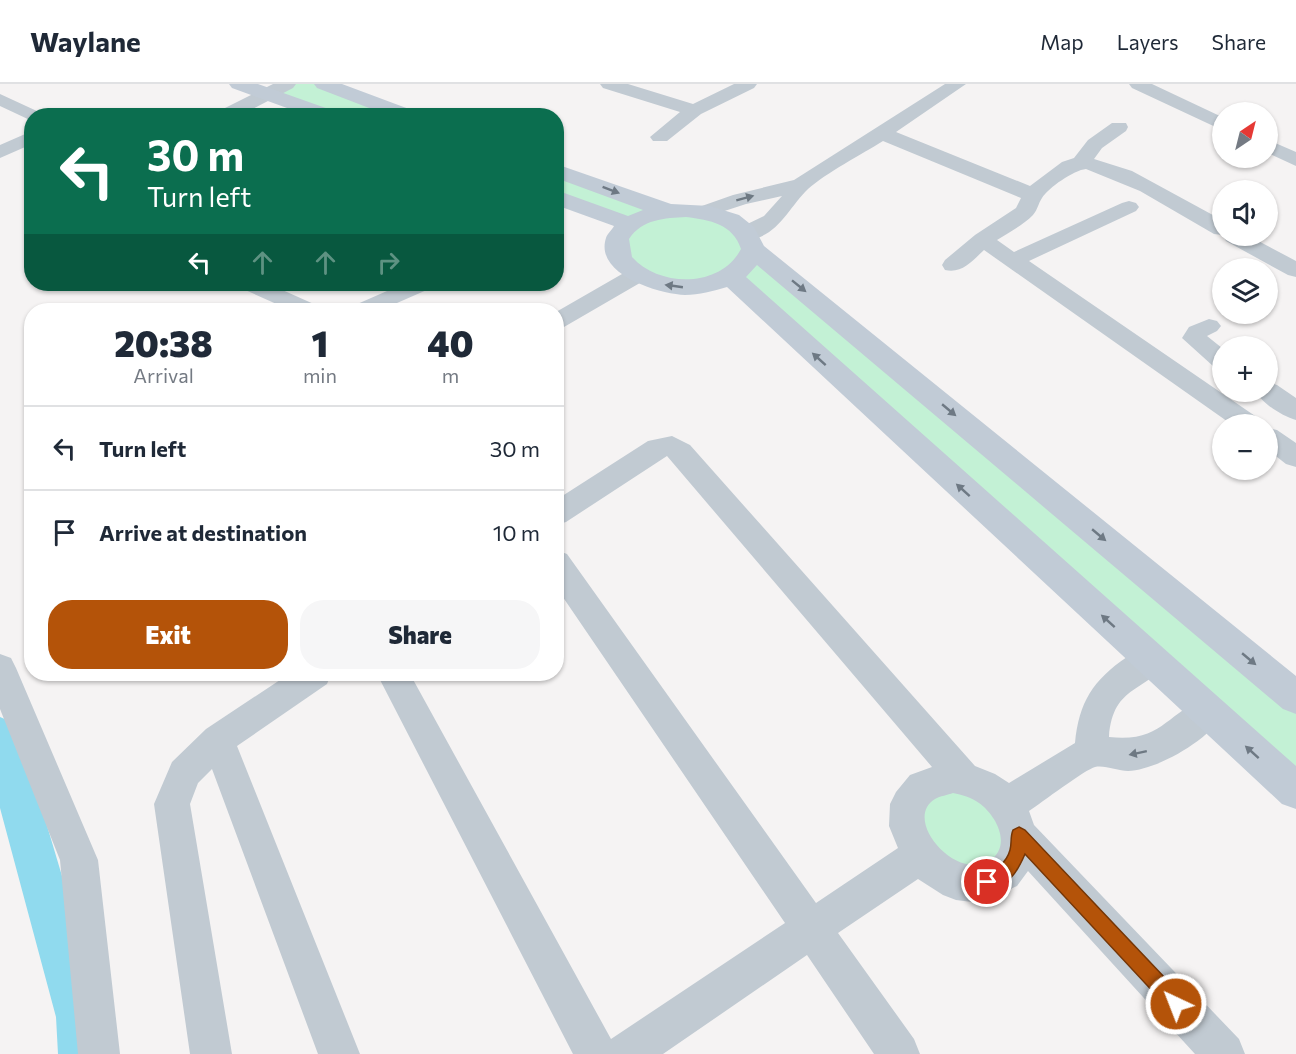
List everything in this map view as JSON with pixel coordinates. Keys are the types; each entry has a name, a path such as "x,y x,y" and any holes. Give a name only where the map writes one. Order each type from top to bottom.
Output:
{"street":[{"path":"219,108 255,88 287,84"},
{"path":"324,84 388,108"},
{"path":"609,84 694,110"},
{"path":"660,136 694,110 748,84"},
{"path":"957,84 801,185 772,221 750,241 745,268 731,278 703,286 684,287 657,283 637,275 622,261 617,250 619,237 629,224 649,214 665,210 706,211 729,219 750,241 1296,698"},
{"path":"1138,84 1212,119"},
{"path":"233,108 255,88"},
{"path":"255,88 309,108"},
{"path":"0,99 24,112"},
{"path":"1082,162 1095,144 1119,127"},
{"path":"889,128 1039,191"},
{"path":"0,152 24,141"},
{"path":"1278,151 1296,160"},
{"path":"953,265 1028,207 1039,191 1072,165 1082,162 1098,164 1121,174 1212,224"},
{"path":"564,173 665,210"},
{"path":"706,211 801,185"},
{"path":"564,200 629,224"},
{"path":"1012,261 1129,207"},
{"path":"983,240 1234,414"},
{"path":"1252,246 1296,270"},
{"path":"564,317 637,275"},
{"path":"731,278 1296,790"},
{"path":"266,291 293,303"},
{"path":"379,303 405,291"},
{"path":"1209,326 1197,332 1194,338 1212,352"},
{"path":"1278,398 1296,411"},
{"path":"1278,444 1296,457"},
{"path":"564,509 658,448 672,446 688,461 964,779"},
{"path":"564,574 899,1054"},
{"path":"1012,820 1091,751 1093,720 1102,698 1122,679 1150,659"},
{"path":"0,668 9,727 79,860 99,1054"},
{"path":"212,1054 172,804 184,773 218,740 305,681"},
{"path":"397,681 596,1054"},
{"path":"1091,751 1128,755 1149,751 1164,744 1208,712"},
{"path":"218,740 339,1054"},
{"path":"1012,820 1019,849 1010,868 999,878 975,884 949,879 935,871 919,856 911,842 906,825 909,801 922,786 937,779 964,779 985,787 1012,820 1224,1054"},
{"path":"626,1054 919,856"}],"green space":[{"path":"287,84 325,84 391,108 309,108 268,94"},
{"path":"564,173 665,210 706,211 1296,699 1296,791 732,278 684,287 622,261 629,225 564,200"},
{"path":"964,779 1019,849 949,879 909,801"}],"waterway":[{"path":"0,735 80,1017 82,1054"}],"route":[{"path":"987,882 999,878 1016,860 1019,836 1176,1004"}]}
